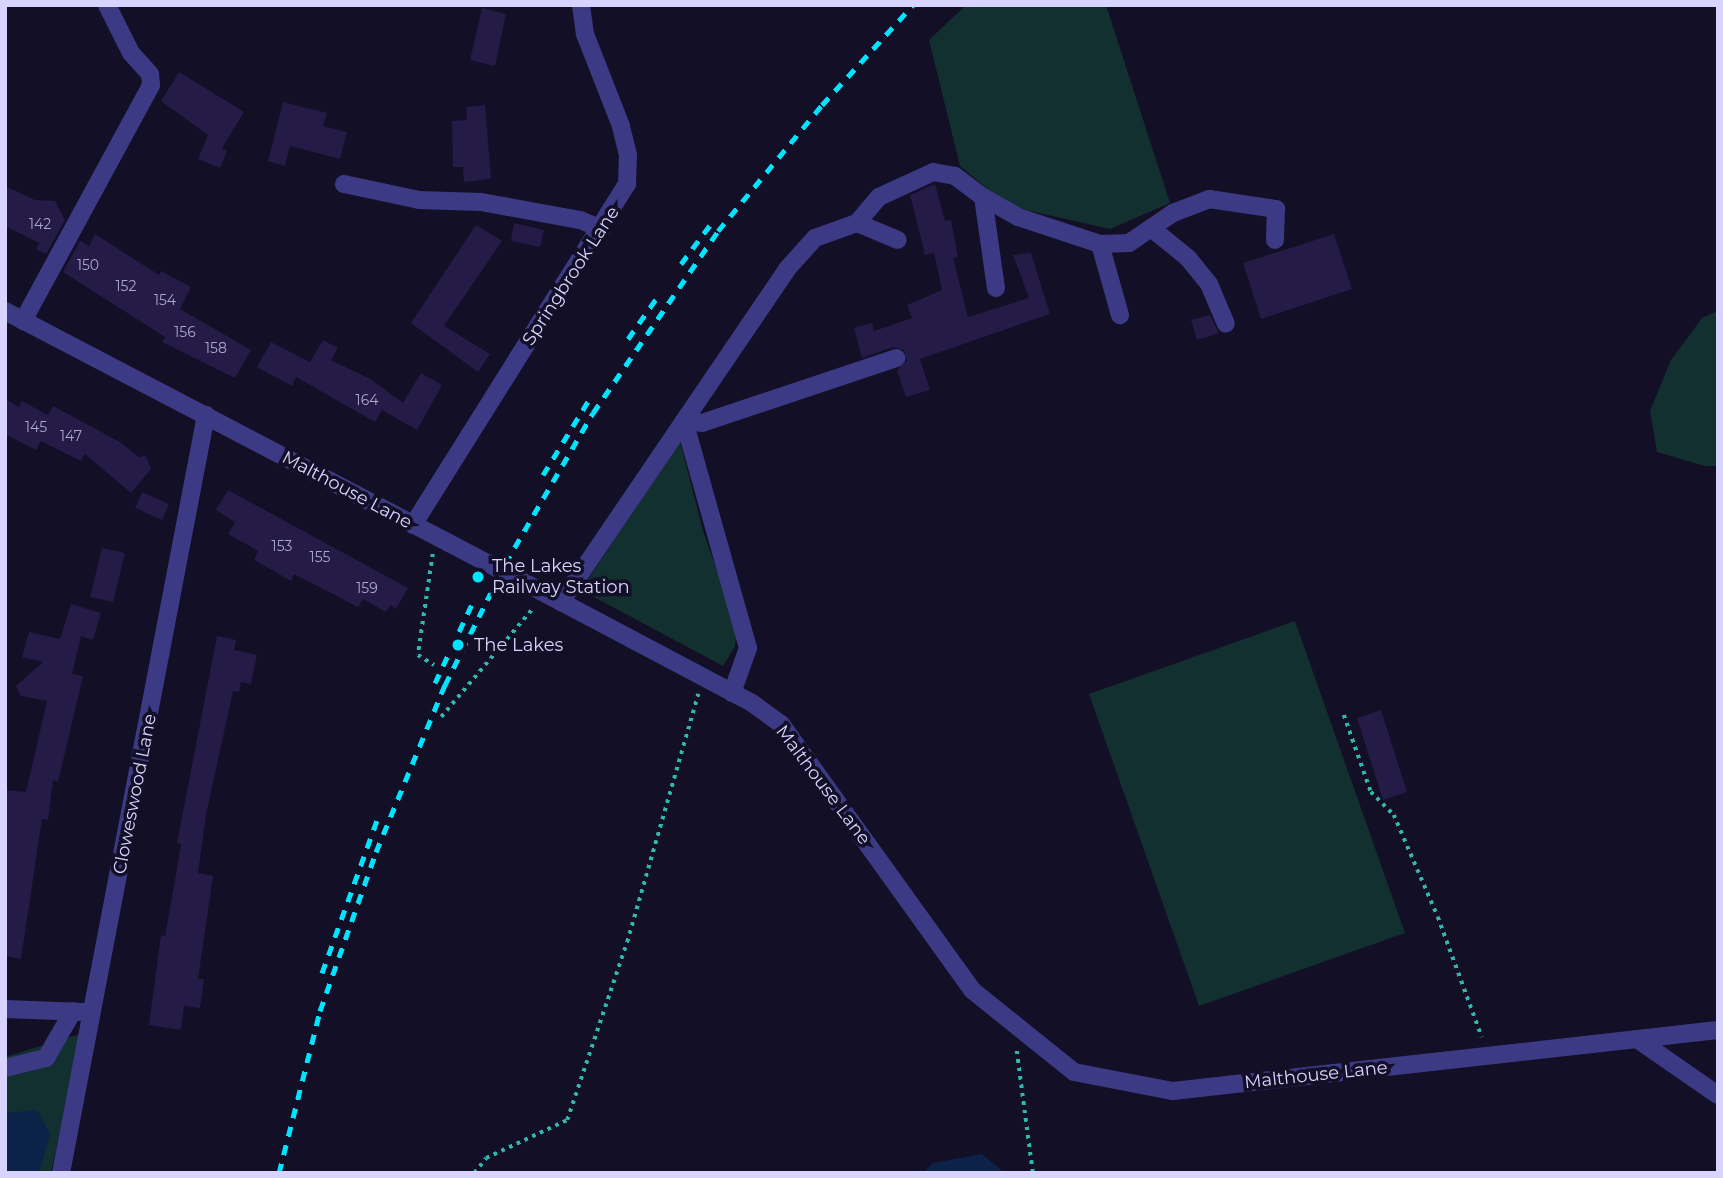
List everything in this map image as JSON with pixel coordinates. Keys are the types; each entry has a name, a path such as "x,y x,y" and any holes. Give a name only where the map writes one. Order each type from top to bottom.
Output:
{"street":[{"path":"23,321 151,85 150,74 131,53 107,5"},
{"name":"Springbrook Lane","path":"412,525 627,184 628,155 621,126 585,34 581,5"},
{"path":"549,600 788,269 815,238 857,223 879,197 933,172 955,177 1018,217 1100,244 1129,243 1173,213 1209,199 1276,209 1275,240"},
{"path":"344,184 419,200 481,202 580,220 601,229"},
{"path":"983,197 996,288"},
{"path":"857,223 898,240"},
{"path":"1151,228 1209,284 1226,324"},
{"path":"1100,244 1120,315"},
{"name":"Malthouse Lane","path":"5,311 412,525 441,546 733,692 781,724 972,990 1010,1025 1074,1072 1173,1091 1718,1030"},
{"path":"733,692 748,648 684,421 702,422 896,358"},
{"name":"Cloweswood Lane","path":"61,1173 94,1012 206,415"},
{"path":"5,1009 94,1012"},
{"path":"5,1069 46,1058 73,1012"},
{"path":"1637,1039 1718,1095"}],"path":[{"path":"434,665 418,655 441,546"},
{"path":"441,717 549,600"},
{"path":"474,1173 486,1158 567,1120 627,942 703,679"},
{"path":"1344,715 1371,792 1394,816 1438,917 1488,1055"},
{"path":"1010,1025 1022,1071 1033,1173"}],"green space":[{"path":"966,5 1106,5 1170,203 1110,229 1008,206 960,166 929,40"},
{"path":"1718,311 1718,466 1705,466 1657,452 1650,411 1671,360 1702,318"},
{"path":"680,441 703,531 737,627 735,646 723,666 581,590"},
{"path":"1295,621 1405,933 1199,1006 1089,694"},
{"path":"80,1034 51,1173 5,1173 5,1057"}],"water":[{"path":"37,1110 50,1134 39,1173 5,1173 5,1113"},
{"path":"982,1154 1005,1173 922,1173 933,1163"}],"building":[{"path":"482,8 506,14 495,66 470,60"},
{"path":"179,72 244,112 222,148 227,151 220,168 198,159 208,135 161,101"},
{"path":"283,102 327,113 323,126 347,132 340,159 290,146 285,166 268,161"},
{"path":"485,105 491,179 464,182 463,167 453,167 452,121 467,120 466,107"},
{"path":"935,184 945,221 951,220 958,257 953,258 968,317 1029,298 1013,255 1031,253 1050,314 920,359 930,390 906,397 897,370 907,361 904,350 893,347 862,358 854,328 872,323 874,331 912,318 907,305 942,290 934,253 925,255 910,195"},
{"path":"5,186 35,200 55,201 65,220 46,254 36,249 39,243 5,226"},
{"path":"514,223 544,230 540,247 511,241"},
{"path":"476,225 502,241 444,326 490,354 478,372 411,323"},
{"path":"95,234 159,275 161,271 191,287 180,309 251,350 235,378 162,342 165,337 63,272 80,241 89,246"},
{"path":"1334,234 1352,289 1261,319 1243,263"},
{"path":"1210,315 1219,333 1197,340 1191,320"},
{"path":"323,340 338,348 331,360 372,380 403,403 421,373 442,385 417,430 382,410 375,422 296,377 292,386 257,367 271,342 310,362"},
{"path":"5,399 19,407 22,401 48,415 53,406 120,442 139,457 146,456 151,469 131,493 85,454 81,461 41,441 36,450 5,434"},
{"path":"228,490 408,588 396,609 390,605 386,612 363,599 358,607 294,574 291,581 254,560 258,551 228,534 235,522 216,510"},
{"path":"142,492 169,504 162,520 135,508"},
{"path":"102,548 125,553 113,602 90,597"},
{"path":"71,604 101,613 93,640 81,636 72,674 83,676 58,782 53,780 48,820 42,819 21,959 5,956 5,790 26,792 47,701 21,696 16,686 43,662 22,657 29,632 60,639"},
{"path":"217,636 236,640 234,650 257,655 251,684 241,682 239,692 233,691 206,815 198,873 213,876 198,979 204,979 200,1008 184,1006 181,1030 149,1025 161,935 165,936 181,844 177,843"},
{"path":"1381,710 1407,792 1383,800 1357,718"}],"railway":[{"path":"279,1173 320,1011 376,852 445,685 505,564 593,413 718,231 822,105 913,5"},
{"path":"681,264 710,225"},
{"path":"628,339 658,296"},
{"path":"543,475 590,398"},
{"path":"435,683 472,604"},
{"path":"322,973 379,815"}],"place":[{"name":"The Lakes Railway Station","path":"478,577"},
{"name":"The Lakes","path":"458,645"}]}
